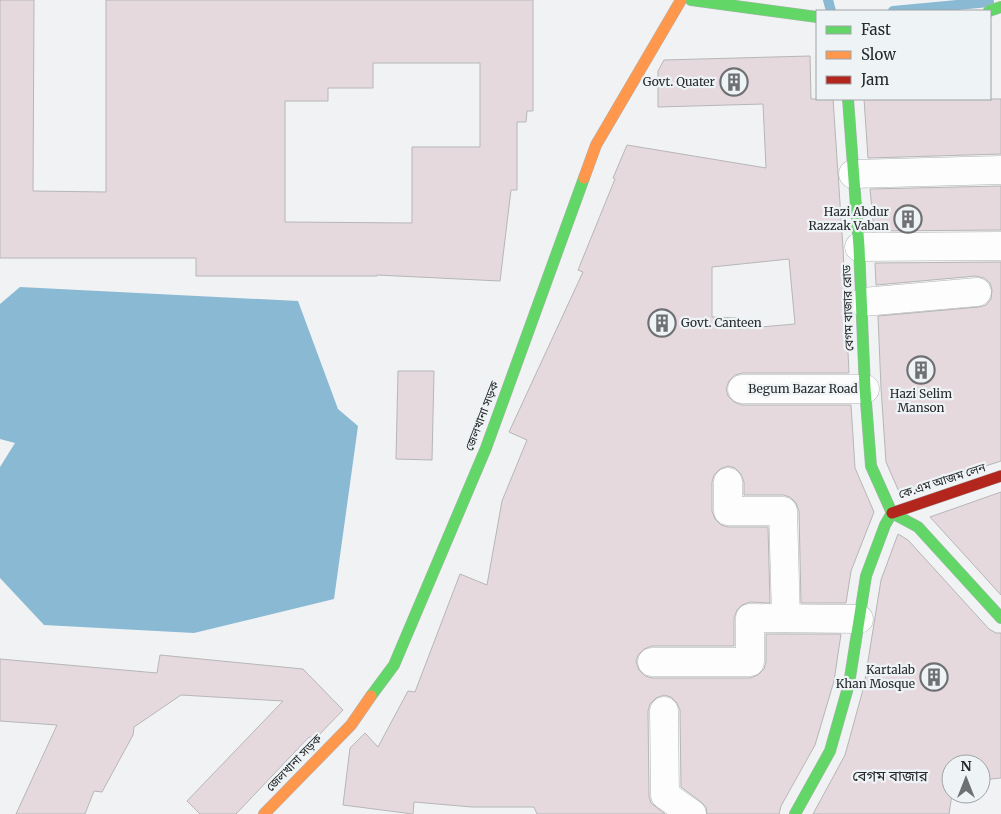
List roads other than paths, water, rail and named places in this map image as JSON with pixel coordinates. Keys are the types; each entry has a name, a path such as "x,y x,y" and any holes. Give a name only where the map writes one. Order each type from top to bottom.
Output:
{"street":[{"name":"জেলখানা সড়ক","path":"264,814 351,725 394,665 486,448 596,145 681,0"},
{"path":"691,0 816,11"},
{"name":"বেগম বাজার রোড","path":"848,100 859,247 865,390 871,466 892,512"},
{"path":"853,174 1001,170"},
{"path":"859,247 1001,246"},
{"path":"862,302 977,292"},
{"name":"Begum Bazar Road","path":"742,389 865,390"},
{"name":"কে.এম আজম লেন","path":"892,512 1001,476"},
{"path":"728,482 728,511 783,511 786,618"},
{"path":"795,814 830,751 849,684 866,576 885,525 892,512 918,527 1001,618"},
{"path":"652,662 750,662 750,618 859,619"},
{"path":"664,711 665,795 692,814"}],"water":[{"path":"20,287 298,301 338,409 358,426 334,599 194,633 44,625 0,578 0,467 15,443 0,439 0,304"}],"waterway":[{"path":"828,0 831,10"},
{"path":"904,10 989,2"}],"place":[{"name":"Govt. Quater","path":"734,82"},
{"name":"Hazi Abdur Razzak Vaban","path":"908,219"},
{"name":"Govt. Canteen","path":"662,323"},
{"name":"Hazi Selim Manson","path":"921,370"},
{"name":"Kartalab Khan Mosque","path":"934,677"}],"district":[{"name":"বেগম বাজার","path":"890,776"}]}
